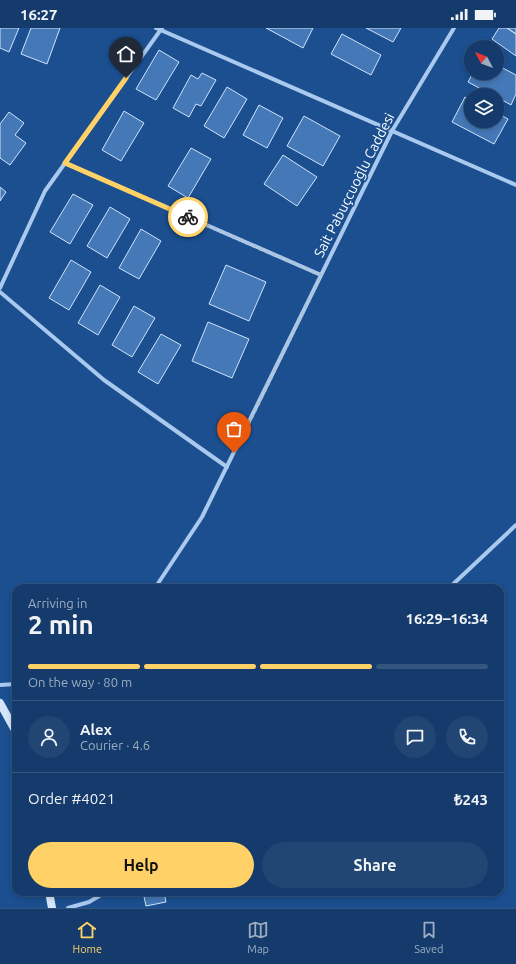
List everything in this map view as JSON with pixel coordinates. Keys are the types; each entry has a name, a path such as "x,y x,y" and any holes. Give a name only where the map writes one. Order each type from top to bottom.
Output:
{"street":[{"path":"156,28 162,29 516,185"},
{"name":"Sait Pabuçcuoğlu Caddesi","path":"158,584 202,517 392,131 454,28"},
{"path":"0,288 45,192 162,29"},
{"path":"65,163 321,275"},
{"path":"0,292 104,380 227,467"},
{"path":"452,584 516,525"},
{"path":"0,685 12,684"},
{"path":"0,703 12,725"},
{"path":"50,896 52,908"},
{"path":"68,908 89,902 99,896"}],"building":[{"path":"0,28 19,28 9,52 0,48"},
{"path":"31,28 60,28 47,64 21,54"},
{"path":"266,28 313,28 303,48"},
{"path":"366,28 401,28 393,42"},
{"path":"499,28 507,28 516,34 516,56 504,48 504,40 492,39"},
{"path":"507,28 516,28 516,34"},
{"path":"342,34 381,55 371,75 331,54"},
{"path":"159,50 179,62 156,100 136,89"},
{"path":"504,69 516,75 516,94 511,105 504,101 504,88 479,88 468,82 469,80 504,80"},
{"path":"202,73 216,80 201,106 196,104 189,117 173,108 191,75 198,79"},
{"path":"227,87 247,99 224,138 204,126"},
{"path":"464,99 464,128 503,128 494,144 452,122"},
{"path":"259,105 283,118 267,148 243,135"},
{"path":"124,111 144,123 121,161 102,150"},
{"path":"9,112 24,123 15,135 26,143 10,165 0,158 0,124"},
{"path":"304,116 340,136 323,166 287,146"},
{"path":"504,117 508,119 504,126"},
{"path":"191,148 211,159 188,198 168,186"},
{"path":"283,155 317,177 297,206 264,184"},
{"path":"0,187 6,192 0,201"},
{"path":"73,194 93,205 70,244 50,232"},
{"path":"110,207 130,219 107,258 87,246"},
{"path":"141,229 161,241 139,279 119,268"},
{"path":"71,260 91,272 69,310 49,298"},
{"path":"226,265 266,282 249,321 209,304"},
{"path":"100,285 120,297 98,335 78,323"},
{"path":"134,306 155,318 132,357 112,345"},
{"path":"208,322 249,339 232,378 192,361"},
{"path":"161,334 181,345 158,384 138,372"},
{"path":"144,896 165,896 166,902 146,906"}],"way so far":[{"path":"188,217 321,275 234,453"}],"route":[{"path":"126,78 65,163 188,217"}]}
